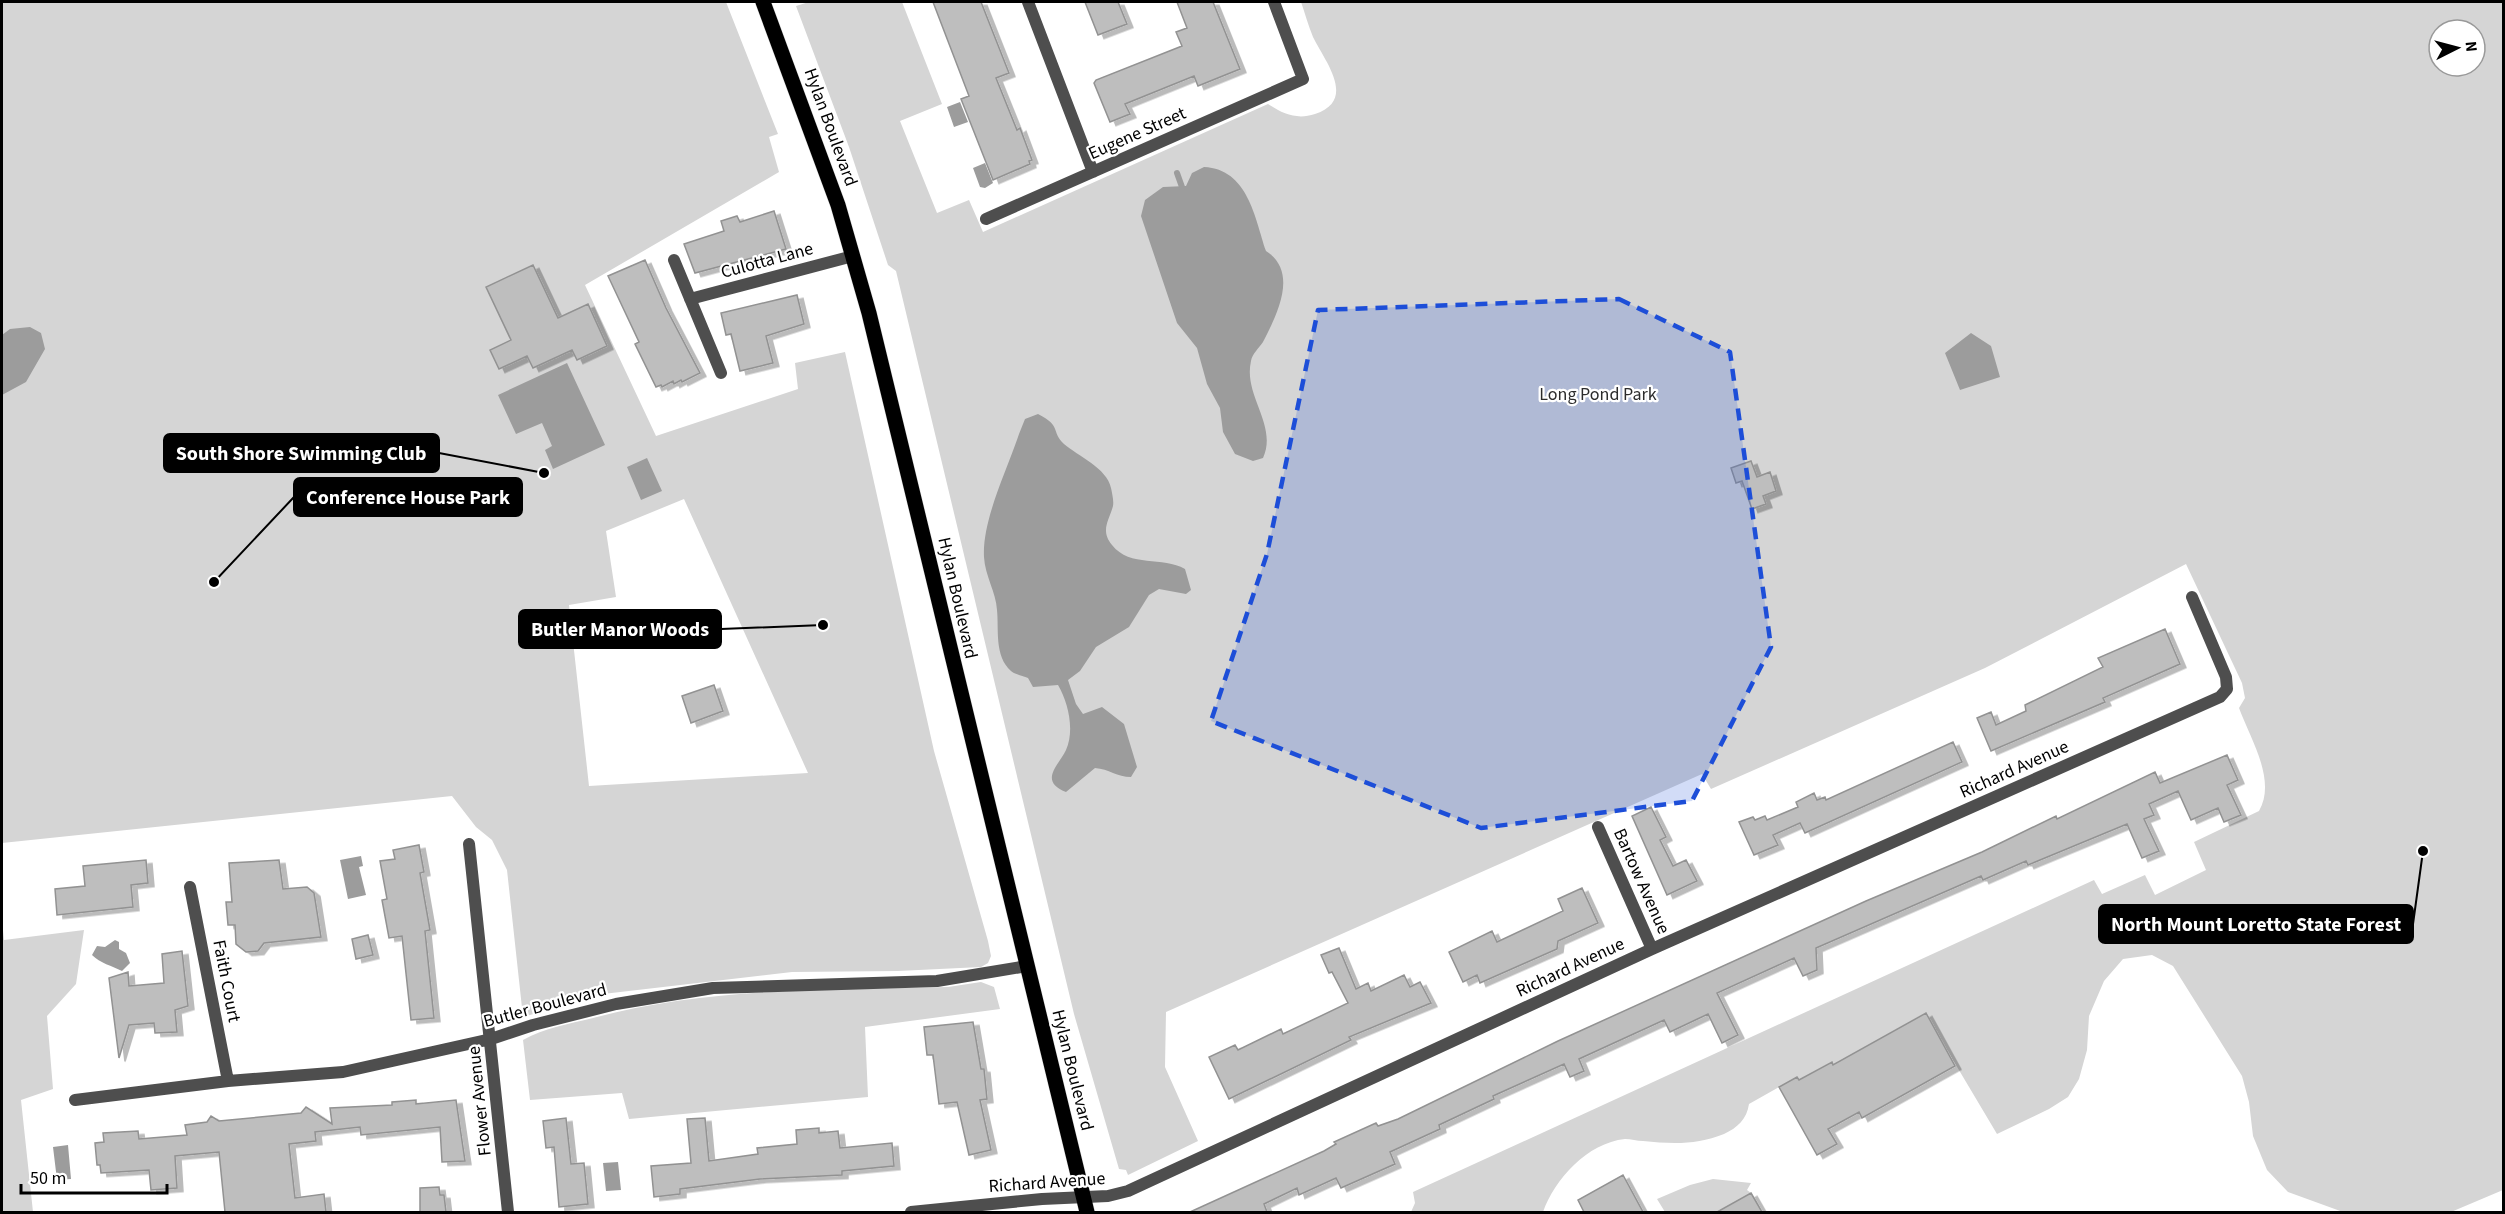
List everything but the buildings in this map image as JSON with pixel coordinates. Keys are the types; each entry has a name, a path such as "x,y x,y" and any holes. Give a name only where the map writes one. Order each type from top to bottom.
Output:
{"main road":[{"name":"Hylan Boulevard","path":"763,2 828,176 854,256 1085,1205"}],"street":[{"path":"1028,2 1093,172"},
{"name":"Eugene Street","path":"986,219 1303,79 1274,2"},
{"name":"Culotta Lane","path":"690,299 854,256"},
{"path":"674,260 721,373"},
{"name":"Richard Avenue","path":"911,1212 1085,1205 1128,1191 1652,949 2220,697 2227,689 2226,677 2192,597"},
{"name":"Bartow Avenue","path":"1598,827 1652,949"},
{"name":"Flower Avenue","path":"469,844 508,1212"},
{"name":"Faith Court","path":"190,887 228,1081"},
{"name":"Butler Boulevard","path":"75,1100 228,1081 343,1072 491,1039 533,1025 616,1004 713,988 938,981 1027,966"}],"highlighted area":[{"path":"1619,299 1730,352 1771,647 1692,801 1481,828 1211,721 1267,554 1318,310"}],"green space":[{"path":"2,2 726,2 778,134 769,137 779,172 585,285 656,436 798,389 795,363 845,352 934,751 988,941 991,956 988,963 981,967 898,971 792,972 603,994 523,1017 507,870 492,840 476,827 452,796 2,843","holes":["684,499 808,773 589,786 569,605 616,597 606,531"]},
{"name":"Long Pond Park","path":"809,2 902,2 942,104 900,121 937,213 969,200 983,232 1268,104 1279,111 1296,116 1308,116 1328,108 1334,99 1336,90 1334,79 1313,37 1301,2 2503,2 2503,1190 2451,1212 2343,1212 2288,1192 2267,1170 2253,1136 2249,1102 2242,1076 2173,966 2152,955 2123,959 2104,981 2089,1016 2087,1050 2079,1079 2068,1097 2049,1109 1997,1134 1925,1013 1833,1065 1831,1062 1799,1080 1797,1077 1749,1104 1741,1122 1724,1134 1684,1143 1625,1139 1598,1147 1564,1175 1543,1212 1411,1212 1415,1203 1413,1192 2094,880 2102,894 2145,875 2155,895 2206,870 2194,842 2259,811 2264,799 2265,786 2260,759 2239,708 2245,698 2242,683 2186,564 1985,668 1711,789 1702,774 1166,1012 1165,1067 1198,1141 1128,1175 1126,1170 1119,1169 1074,1014 896,271 888,265 849,147 796,6"},
{"path":"2,920 4,940 84,930 76,984 47,1016 53,1089 21,1100 33,1212 2,1212"},
{"path":"981,982 994,987 1000,1009 865,1027 868,1097 629,1119 622,1093 530,1100 523,1040 566,1024 637,1008 725,995 814,990 948,987"},
{"path":"1713,1179 1751,1183 1747,1190 1751,1193 1717,1212 1665,1212 1657,1199 1690,1185"}],"shaded area":[{"path":"960,102 968,122 954,127 947,107"},
{"path":"985,163 993,183 985,188 980,187 973,168"},
{"path":"1204,167 1219,170 1231,176 1240,186 1253,210 1266,251 1276,260 1281,270 1283,282 1279,307 1263,342 1251,361 1252,386 1266,434 1263,458 1253,461 1235,454 1223,432 1220,408 1207,384 1197,348 1177,323 1141,216 1145,200 1163,187 1186,186 1192,173"},
{"path":"30,327 41,333 45,349 26,382 2,395 2,335 10,329"},
{"path":"1971,333 1991,346 2000,377 1960,390 1945,353"},
{"path":"567,363 605,445 553,469 545,450 552,446 542,423 516,434 498,395"},
{"path":"1038,414 1050,422 1064,444 1098,468 1108,481 1113,504 1106,530 1108,540 1112,545 1128,557 1167,563 1185,569 1191,590 1186,594 1159,589 1149,595 1129,627 1096,647 1080,671 1068,680 1076,704 1083,714 1102,707 1124,724 1137,767 1131,777 1095,768 1066,792 1053,783 1052,778 1069,742 1070,725 1065,700 1058,685 1033,687 1028,678 1012,672 1002,658 998,642 995,597 984,557 984,543 991,511 1019,434 1025,419"},
{"path":"647,458 662,491 641,500 627,467"},
{"path":"361,856 363,866 359,867 366,895 348,899 340,860"},
{"path":"115,940 119,942 119,949 126,953 130,963 122,971 92,955 97,946 105,947"},
{"path":"68,1145 71,1179 57,1180 53,1147"},
{"path":"618,1162 621,1190 606,1191 603,1163"}],"waterway":[{"path":"1177,173 1182,187"}],"place":[{"name":"South Shore Swimming Club","path":"544,473"},
{"name":"Conference House Park","path":"214,582"},
{"name":"Butler Manor Woods","path":"823,625"},
{"name":"North Mount Loretto State Forest","path":"2423,851"}]}
